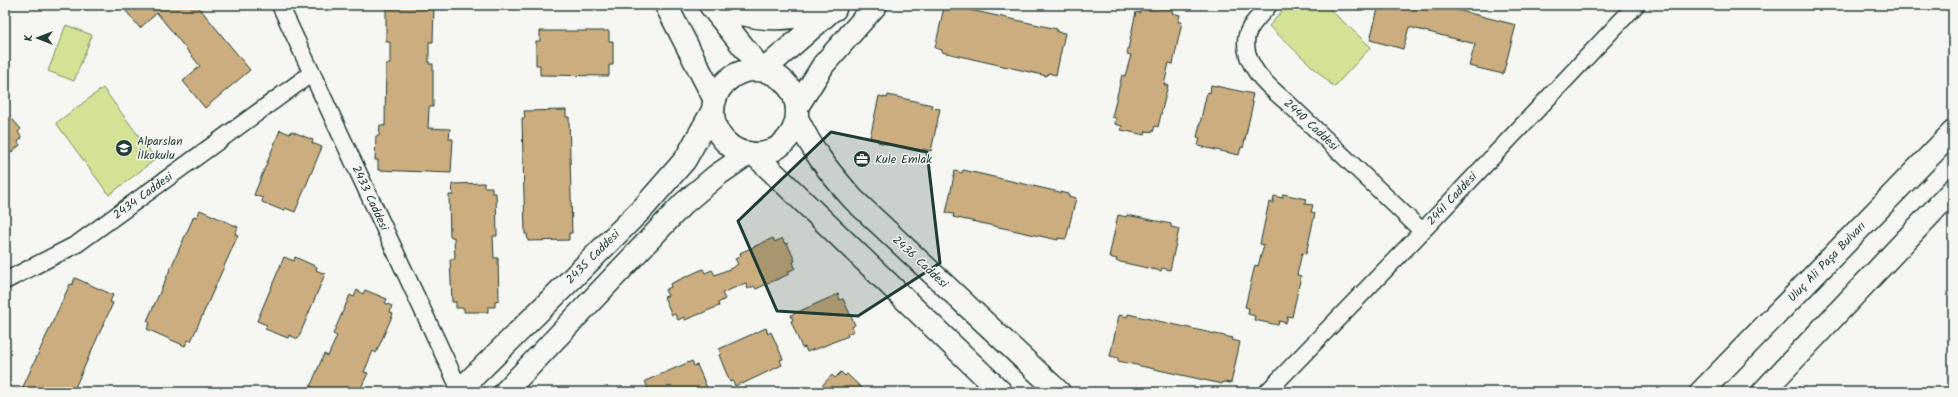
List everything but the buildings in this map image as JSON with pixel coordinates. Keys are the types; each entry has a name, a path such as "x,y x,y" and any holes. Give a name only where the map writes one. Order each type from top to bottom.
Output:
{"street":[{"name":"2433 Caddesi","path":"280,5 459,391"},
{"path":"666,5 714,105 716,127 725,141 738,150 752,154 765,153 780,146 791,134 797,113 824,64 876,5"},
{"path":"710,5 763,70 774,74 787,83 793,92 797,113"},
{"path":"719,5 733,12 772,19 806,16 836,7"},
{"name":"2440 Caddesi","path":"1269,5 1252,25 1247,35 1246,47 1251,64 1266,84 1289,104 1422,231"},
{"name":"2441 Caddesi","path":"1267,392 1636,5"},
{"path":"763,70 836,7"},
{"name":"2435 Caddesi","path":"459,391 644,207 684,160 714,105 719,90 731,77 745,70 763,70"},
{"name":"2434 Caddesi","path":"5,281 78,244 312,73"},
{"name":"2436 Caddesi","path":"797,113 808,142 826,170 854,199 1059,392"},
{"name":"Uluç Ali Paşa Bulvarı","path":"1701,392 1953,132"},
{"path":"505,392 683,204 716,176 752,154"},
{"path":"752,154 1000,392"},
{"path":"1763,392 1953,190"}],"highlighted area":[{"path":"831,132 927,152 940,263 858,316 777,311 738,221"}],"green space":[{"path":"1287,5 1325,5 1371,47 1334,87 1269,26"},
{"path":"66,25 92,35 74,81 48,71"},
{"path":"103,88 156,159 109,195 56,123"}],"place":[{"name":"Alparslan İlkokulu","path":"124,148"},
{"name":"Kule Emlak","path":"862,159"}]}
